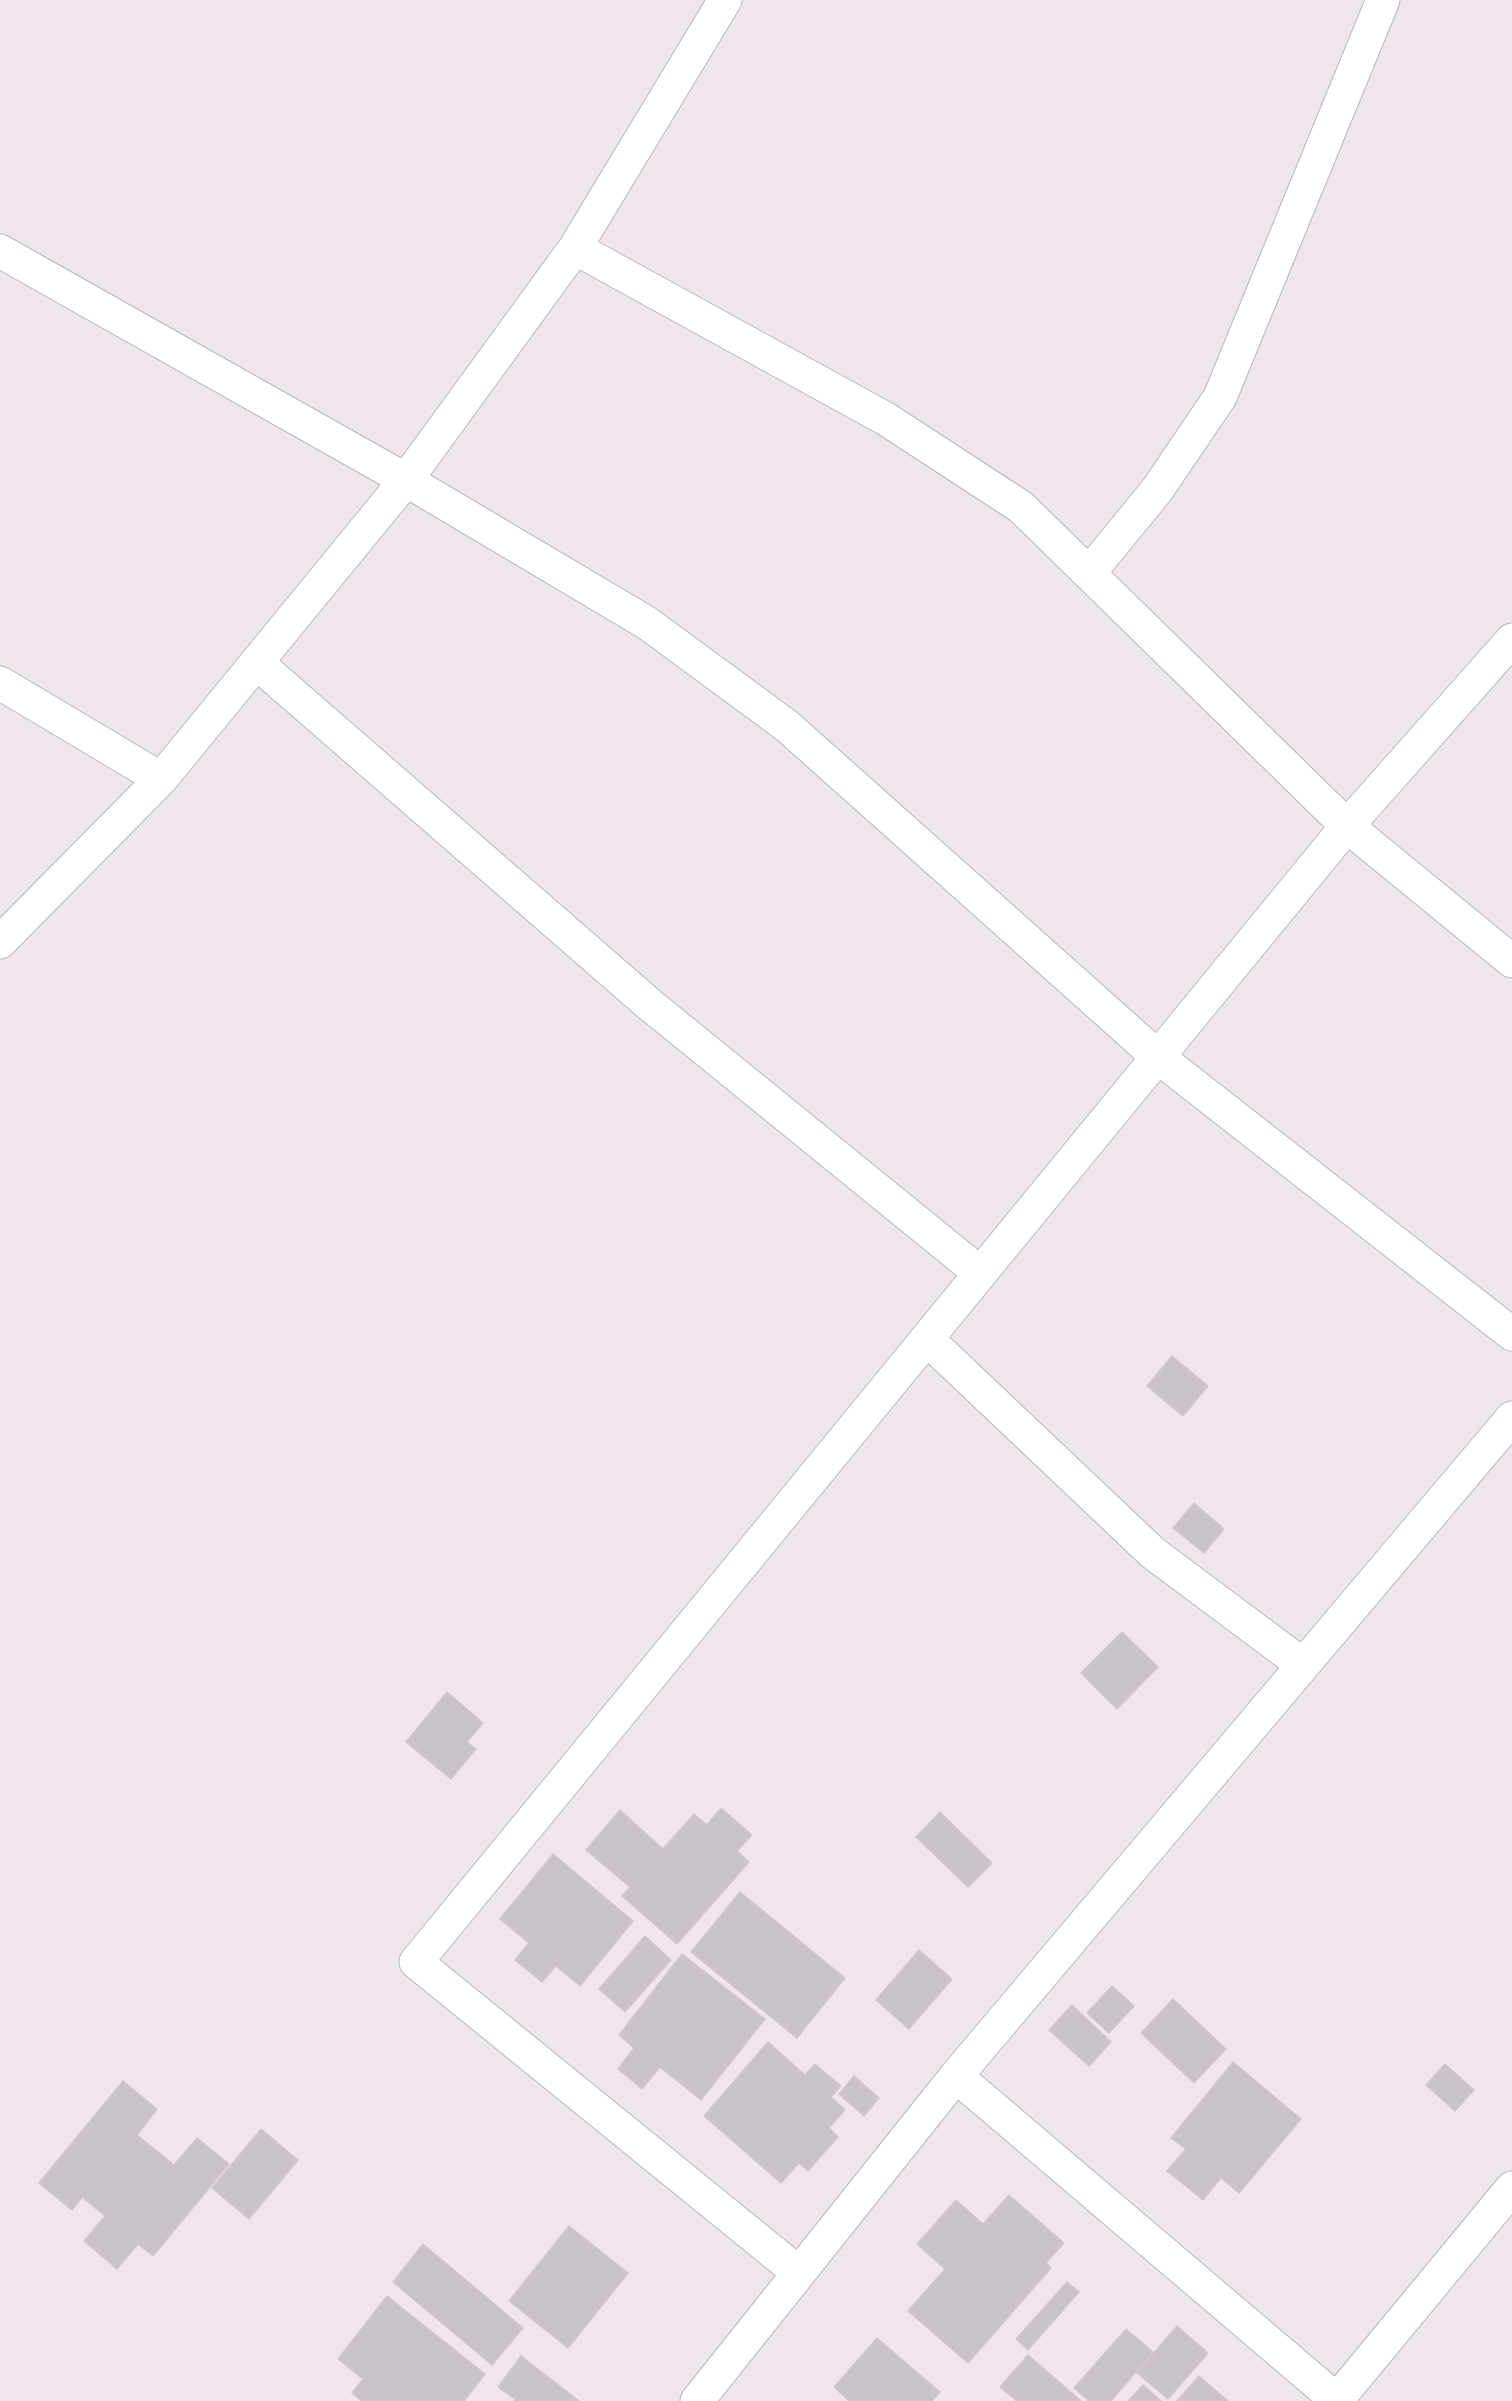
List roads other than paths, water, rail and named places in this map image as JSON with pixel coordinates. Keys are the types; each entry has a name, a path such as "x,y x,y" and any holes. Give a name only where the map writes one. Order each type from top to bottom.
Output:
{"street":[{"path":"0,942 161,780 406,480 575,248 725,0"},
{"path":"1089,573 1157,490 1220,397 1383,0"},
{"path":"575,248 886,419 1021,507 1347,826 1512,961"},
{"path":"0,251 406,480 647,623 787,726 1158,1057 1512,1334"},
{"path":"799,2273 416,1962 1347,826 1512,640"},
{"path":"257,663 649,1004 980,1273"},
{"path":"0,683 161,780"},
{"path":"927,1339 1153,1553 1303,1665"},
{"path":"708,2397 799,2273 956,2076 1512,1418"},
{"path":"956,2076 1337,2401 1512,2188"}]}
